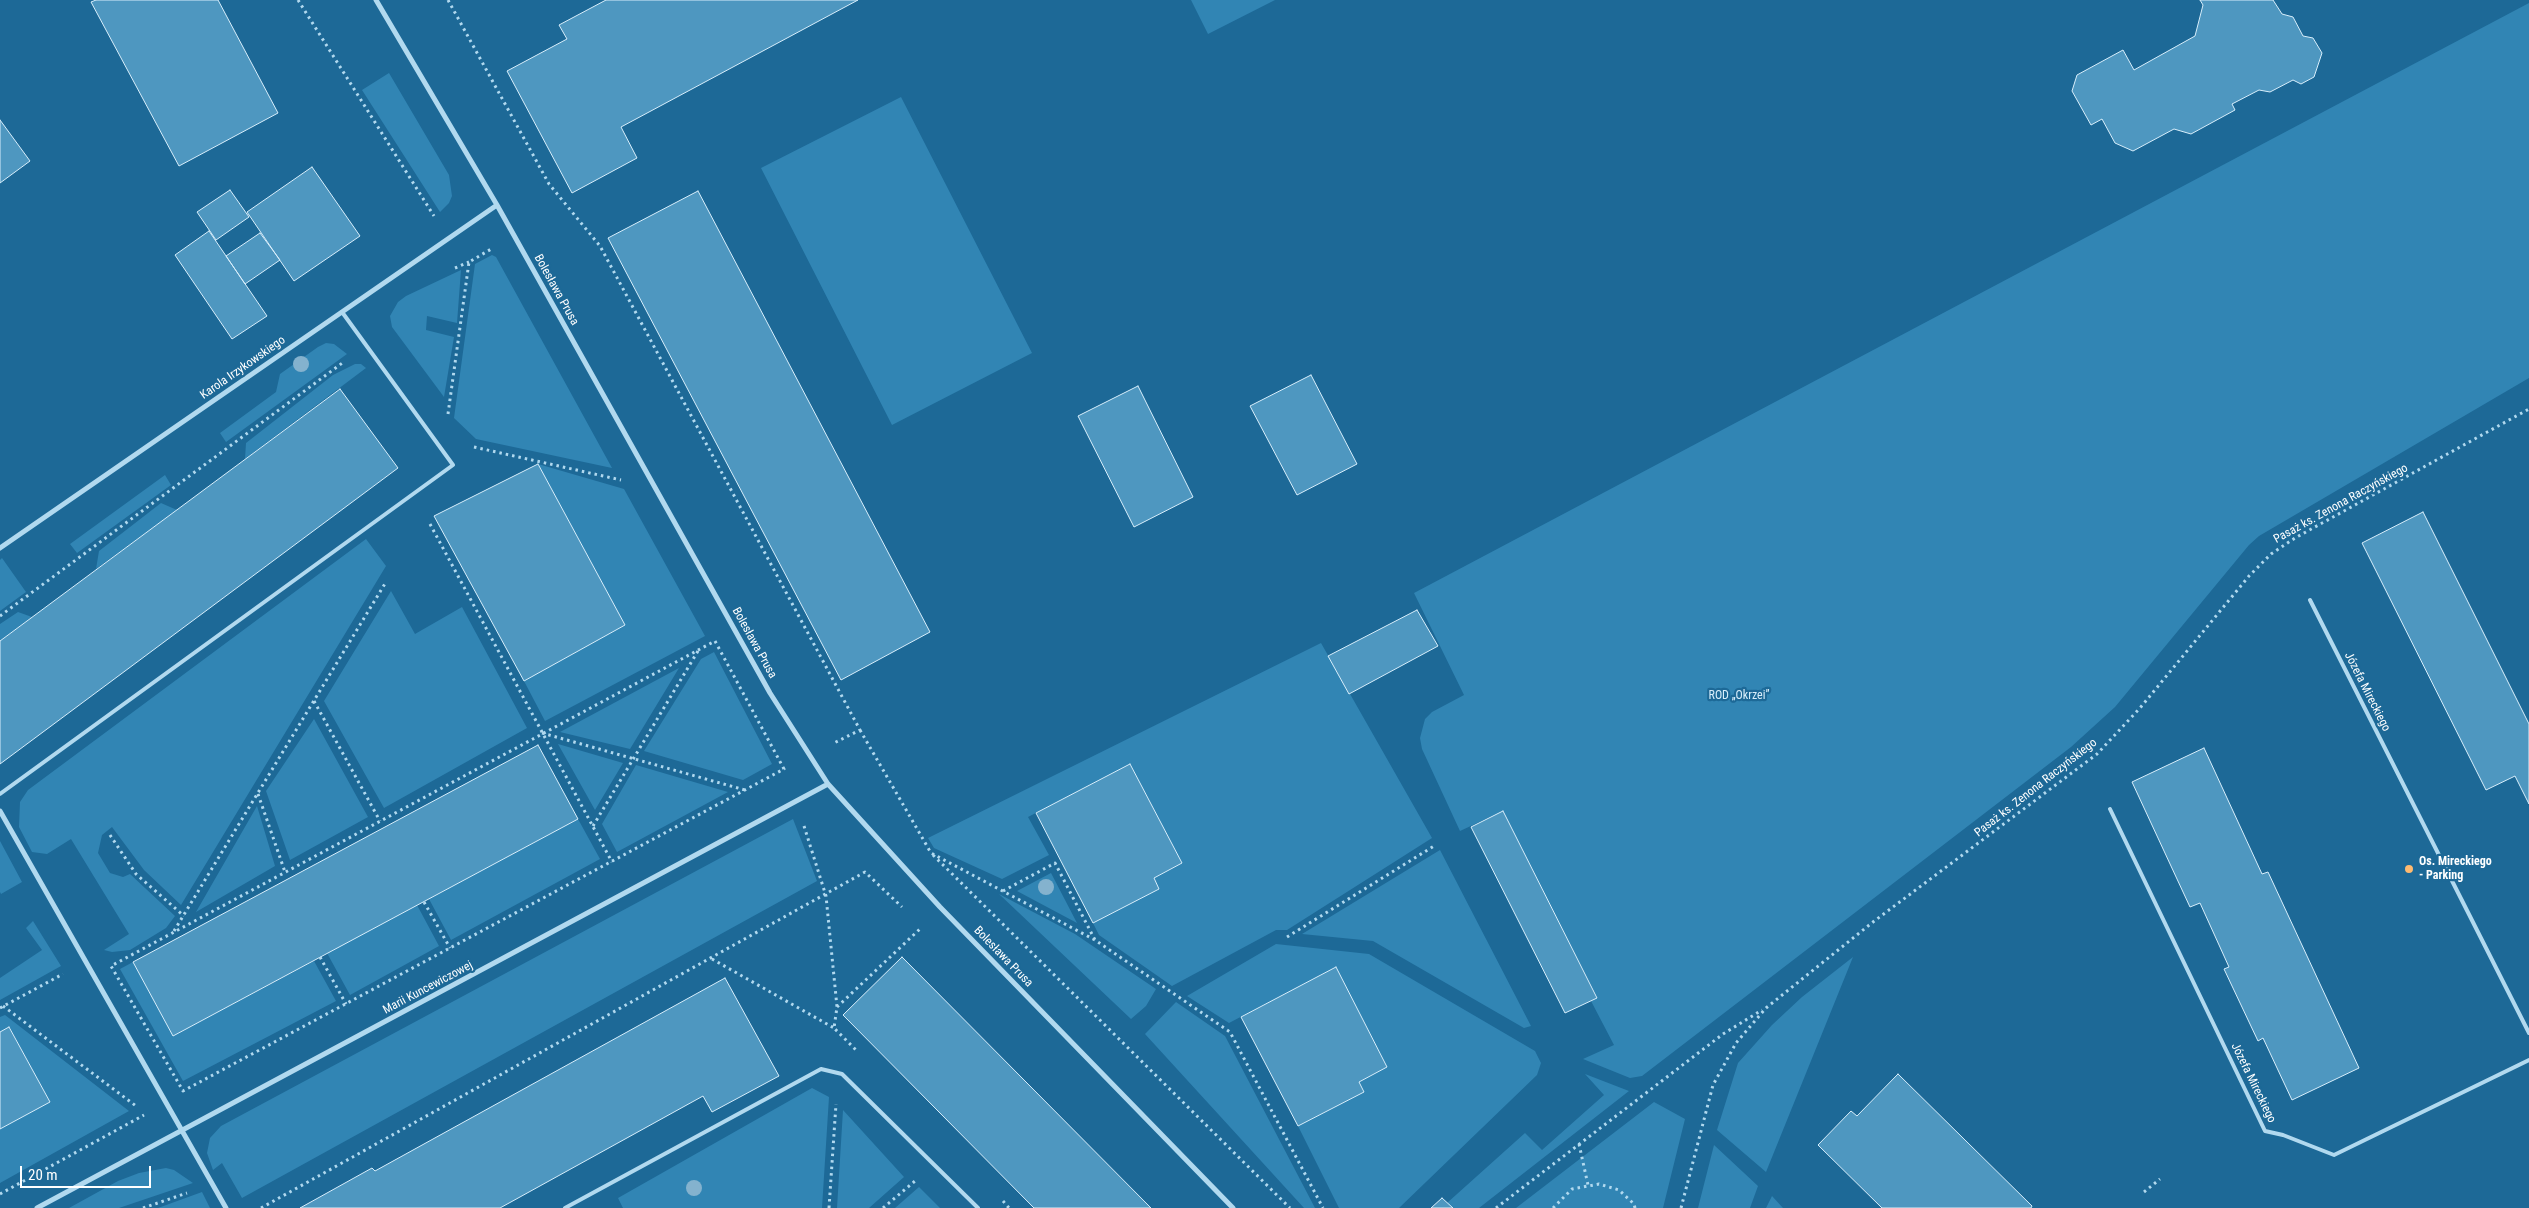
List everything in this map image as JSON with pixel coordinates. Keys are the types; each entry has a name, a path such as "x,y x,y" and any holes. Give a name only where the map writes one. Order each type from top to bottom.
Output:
{"street":[{"name":"Bolesława Prusa","path":"376,0 497,206 770,693 828,784 940,907 1233,1208"},
{"name":"Karola Irzykowskiego","path":"0,548 497,206"},
{"name":"Marii Kuncewiczowej","path":"37,1208 182,1132 828,784"},
{"path":"0,811 226,1208"}],"lane":[{"path":"0,794 453,465 342,312"},
{"name":"Józefa Mireckiego","path":"2310,600 2529,1033"},
{"name":"Józefa Mireckiego","path":"2110,809 2265,1131 2283,1135 2334,1155 2529,1060"},
{"path":"565,1208 821,1069 842,1074 978,1208"}],"path":[{"path":"298,0 434,216"},
{"path":"448,0 549,184 600,246 860,730 931,853 1290,1208"},
{"path":"451,270 469,262 489,249 495,248 500,251"},
{"path":"442,411 448,419 469,262"},
{"path":"0,616 352,356"},
{"name":"Pasaż ks. Zenona Raczyńskiego","path":"1681,1208 1713,1085 1736,1043 1766,1008 1843,945 2097,754 2140,708 2249,576 2271,554 2295,538 2529,409"},
{"path":"468,441 474,448 627,482 622,473"},
{"path":"430,524 612,862"},
{"path":"173,932 386,582"},
{"path":"710,632 715,640 784,769 183,1091 111,966 715,640"},
{"path":"593,826 698,650"},
{"path":"314,701 380,821"},
{"path":"824,748 860,730"},
{"path":"542,733 746,790"},
{"path":"258,794 285,872"},
{"path":"801,819 826,896 837,1007 834,1028"},
{"path":"110,835 136,874 184,916"},
{"path":"1287,937 1434,846"},
{"path":"931,853 1095,940 1230,1032 1323,1208"},
{"path":"1003,891 1056,863 1095,940"},
{"path":"261,1208 826,896 865,872 904,909"},
{"path":"424,902 450,948"},
{"path":"837,1007 923,928 917,922"},
{"path":"320,957 346,1004"},
{"path":"712,958 834,1028 862,1056"},
{"path":"67,972 1,1007 146,1114"},
{"path":"1496,1208 1724,1034 1766,1008"},
{"path":"829,1208 836,1098"},
{"path":"0,1194 151,1111"},
{"path":"1579,1144 1588,1185"},
{"path":"2144,1192 2160,1179"},
{"path":"883,1208 916,1180"},
{"path":"1553,1208 1572,1189 1599,1184 1619,1190 1634,1204 1635,1208"},
{"path":"143,1208 189,1192"},
{"path":"997,1195 1009,1208"}],"green space":[{"path":"1191,0 1275,0 1208,34"},
{"name":"ROD „Okrzei”","path":"2529,3 2529,378 2259,536 2249,545 2115,707 2071,747 1642,1076 1630,1078 1583,1059 1614,1045 1591,1001 1597,997 1503,811 1460,831 1422,749 1420,738 1425,719 1432,712 1464,695 1414,593"},
{"path":"389,73 449,175 452,196 449,203 440,212 362,90"},
{"path":"901,97 1032,353 892,425 761,168"},
{"path":"492,255 496,257 612,468 476,439 454,418 475,264"},
{"path":"461,270 457,323 427,316 426,330 454,337 444,397 392,327 390,316 398,302 406,296"},
{"path":"326,343 334,344 347,354 226,442 220,433 276,392 280,374"},
{"path":"355,364 361,364 366,368 245,459 246,443 333,375"},
{"path":"538,464 624,489 705,636 545,721 524,681 625,625"},
{"path":"165,475 171,485 77,553 70,544"},
{"path":"161,503 177,510 96,569 99,551"},
{"path":"366,539 386,566 181,905 144,870 112,827 102,835 98,853 110,873 123,877 130,874 175,916 166,928 130,950 112,952 104,950 129,934 71,839 47,854 32,852 19,827 20,802 28,790"},
{"path":"2,558 26,592 0,611 0,560"},
{"path":"391,591 415,634 462,607 527,728 384,808 324,701"},
{"path":"18,612 32,617 0,641 0,624"},
{"path":"1321,643 1432,838 1287,930 1276,930 1172,986 1099,935 1093,923 1158,889 1154,878 1182,863 1130,764 1028,817 1049,855 1002,879 934,848 928,838"},
{"path":"714,652 772,764 743,780 644,751 701,659"},
{"path":"679,668 630,749 560,732"},
{"path":"314,719 368,817 290,860 266,791"},
{"path":"558,744 623,763 595,810"},
{"path":"636,765 728,792 617,852 602,824"},
{"path":"257,806 275,866 196,912"},
{"path":"578,819 600,859 451,940 429,899"},
{"path":"793,819 817,881 242,1198 222,1163 213,1170 207,1153 210,1138 221,1126"},
{"path":"0,841 22,882 1,894 0,892"},
{"path":"1440,850 1531,1026 1524,1028 1373,941 1302,934"},
{"path":"1051,873 1077,923 1017,891"},
{"path":"999,894 1075,934 1156,989 1146,1006 1131,1019"},
{"path":"417,905 439,946 350,995 327,953"},
{"path":"33,921 61,966 0,1000 0,978 42,950 26,928"},
{"path":"1276,944 1369,954 1535,1051 1541,1063 1537,1075 1399,1208 1339,1208 1298,1126 1364,1092 1359,1082 1387,1067 1336,967 1229,1023 1187,996"},
{"path":"1853,957 1766,1172 1717,1130 1738,1063 1772,1025 1802,997"},
{"path":"314,961 336,1001 183,1081 120,969 133,962 173,1036"},
{"path":"1176,1002 1225,1036 1315,1208 1304,1208 1145,1034"},
{"path":"5,1015 129,1111 0,1183 0,1129 50,1102 10,1028 0,1032 0,1017"},
{"path":"1585,1074 1629,1091 1479,1208 1453,1208 1447,1203 1525,1133 1542,1150 1604,1095"},
{"path":"812,1088 829,1097 822,1208 623,1208 618,1198"},
{"path":"1654,1102 1685,1119 1663,1208 1516,1208"},
{"path":"843,1110 904,1177 869,1208 837,1208"},
{"path":"1714,1145 1758,1186 1750,1208 1698,1208"},
{"path":"166,1168 174,1170 193,1183 119,1208 69,1208 118,1181 139,1173"},
{"path":"919,1187 940,1208 895,1208"},
{"path":"202,1192 210,1208 158,1208"},
{"path":"1772,1196 1783,1208 1766,1208"}],"building":[{"path":"96,0 218,0 278,113 179,166 91,2"},
{"path":"606,0 858,0 621,127 637,158 572,193 507,71 567,39 559,25"},
{"path":"2200,0 2273,0 2282,14 2293,17 2303,36 2313,38 2322,53 2314,77 2301,84 2293,80 2270,92 2259,90 2232,104 2235,110 2191,134 2174,129 2133,151 2115,143 2102,119 2091,125 2072,91 2077,75 2123,50 2134,70 2195,36 2203,5"},
{"path":"0,120 30,161 0,183"},
{"path":"312,167 360,236 294,281 247,212"},
{"path":"230,190 249,217 216,240 197,212"},
{"path":"698,191 930,632 841,680 608,238"},
{"path":"209,231 267,316 232,339 175,255"},
{"path":"260,233 280,260 245,284 226,256"},
{"path":"1311,375 1357,464 1297,495 1250,406"},
{"path":"1138,386 1193,497 1134,527 1078,416"},
{"path":"340,389 398,468 0,764 0,641"},
{"path":"538,464 625,625 524,681 434,516"},
{"path":"2423,512 2529,724 2529,804 2515,776 2486,790 2362,543"},
{"path":"1417,610 1438,646 1349,694 1328,656"},
{"path":"538,745 578,819 173,1036 133,962"},
{"path":"2204,748 2262,874 2268,872 2359,1068 2292,1100 2263,1038 2258,1041 2224,969 2229,967 2200,903 2190,907 2132,782"},
{"path":"1130,764 1182,863 1154,878 1159,889 1093,923 1036,813"},
{"path":"1503,811 1597,998 1565,1013 1471,827"},
{"path":"902,957 1151,1208 1034,1208 843,1015"},
{"path":"1336,967 1387,1067 1359,1082 1364,1092 1298,1126 1241,1017"},
{"path":"725,978 779,1076 712,1112 703,1096 500,1208 300,1208 372,1168 375,1171"},
{"path":"9,1027 50,1102 0,1129 0,1032"},
{"path":"1898,1074 2032,1206 2031,1208 1882,1208 1818,1145 1851,1111 1857,1116"},
{"path":"1442,1198 1453,1208 1431,1208"}],"place":[{"name":"Os. Mireckiego - Parking","path":"2409,869"}]}
